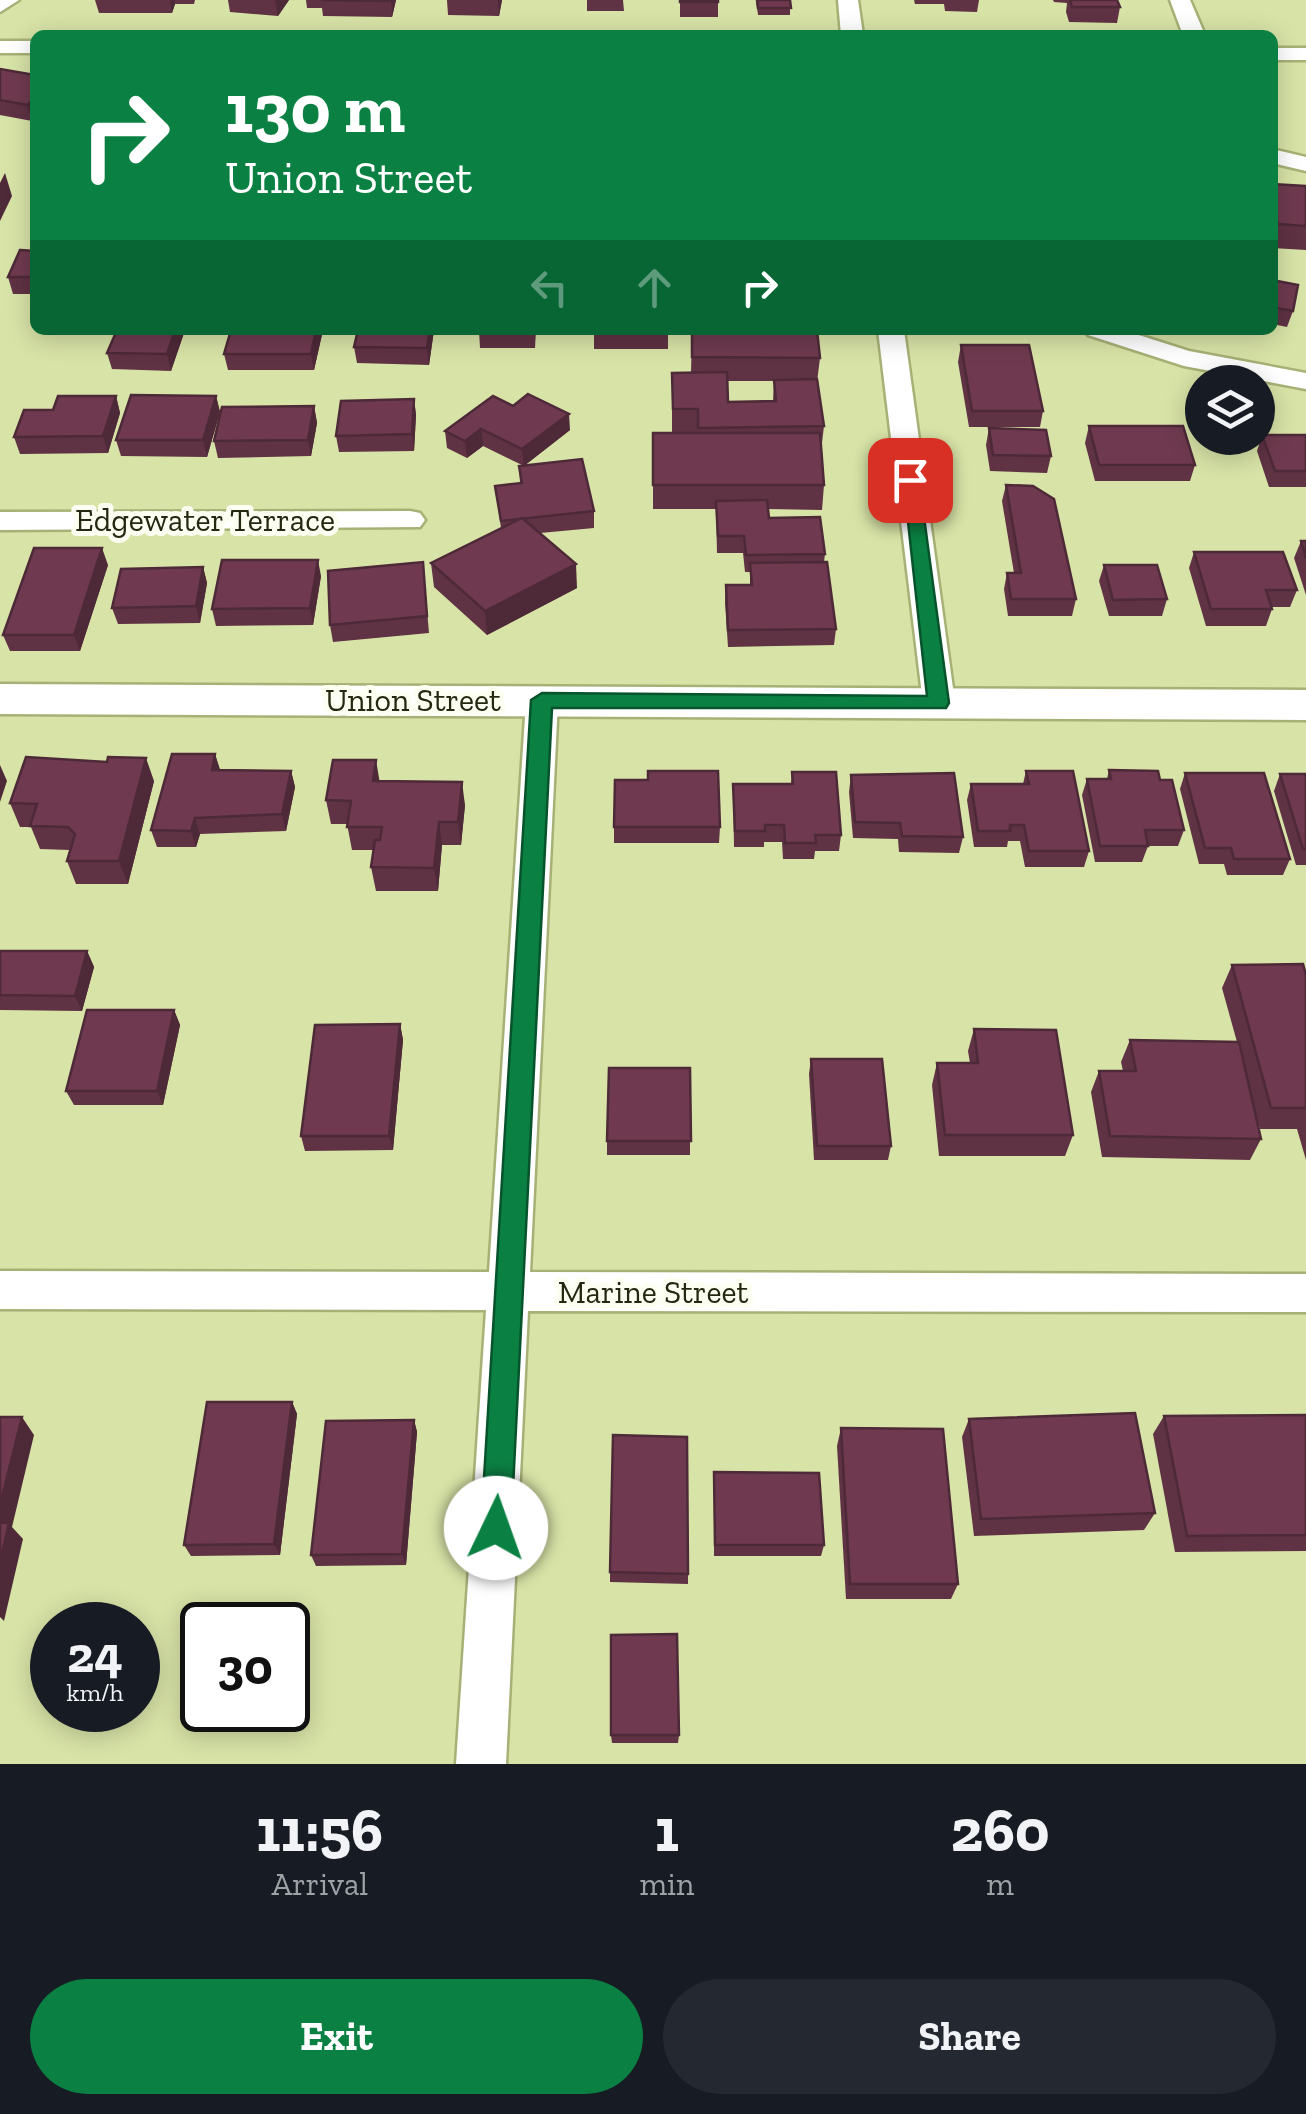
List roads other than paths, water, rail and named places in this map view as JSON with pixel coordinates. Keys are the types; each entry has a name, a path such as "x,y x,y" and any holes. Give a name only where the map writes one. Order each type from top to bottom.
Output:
{"street":[{"path":"848,0 851,30"},
{"path":"1180,0 1192,30"},
{"path":"0,47 30,48"},
{"path":"1278,54 1306,54"},
{"path":"1278,157 1306,164"},
{"path":"892,335 938,703"},
{"path":"1113,335 1184,358 1306,382"},
{"name":"Edgewater Terrace","path":"0,521 410,520"},
{"name":"Union Street","path":"0,699 1306,705"},
{"path":"481,1764 542,700"},
{"name":"Marine Street","path":"0,1290 1306,1293"}]}
